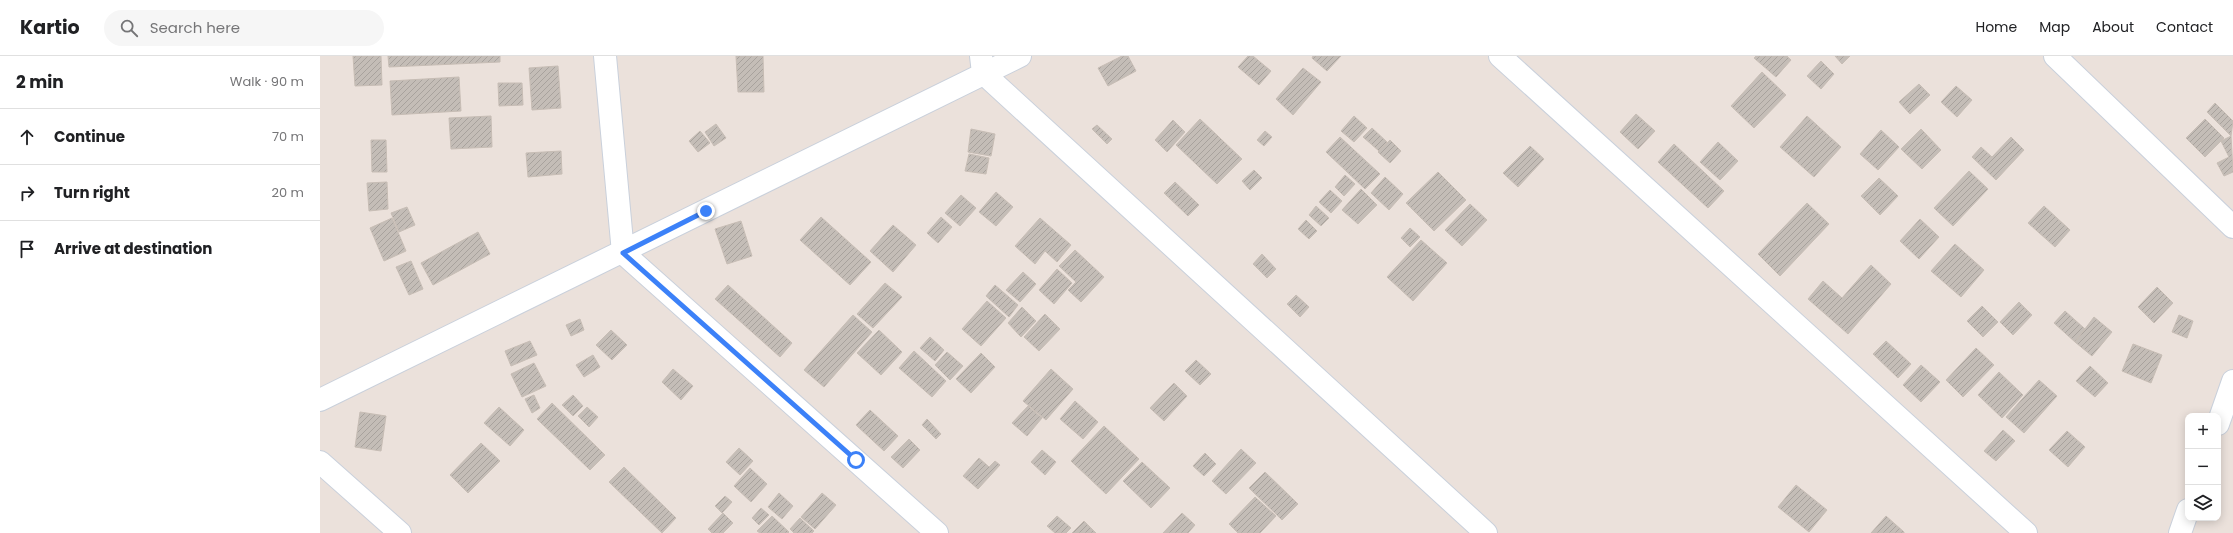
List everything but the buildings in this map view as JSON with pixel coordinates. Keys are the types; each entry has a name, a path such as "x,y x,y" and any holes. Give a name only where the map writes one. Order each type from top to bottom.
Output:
{"street":[{"path":"606,56 623,253 937,533"},
{"path":"320,400 623,253 982,65 1020,56"},
{"path":"1500,56 2026,533"},
{"path":"2055,56 2233,227"},
{"path":"982,65 1479,531"},
{"path":"2221,415 2233,381"},
{"path":"320,462 400,533"},
{"path":"2180,533 2185,519"}],"route":[{"path":"706,211 623,253 856,460"}]}
